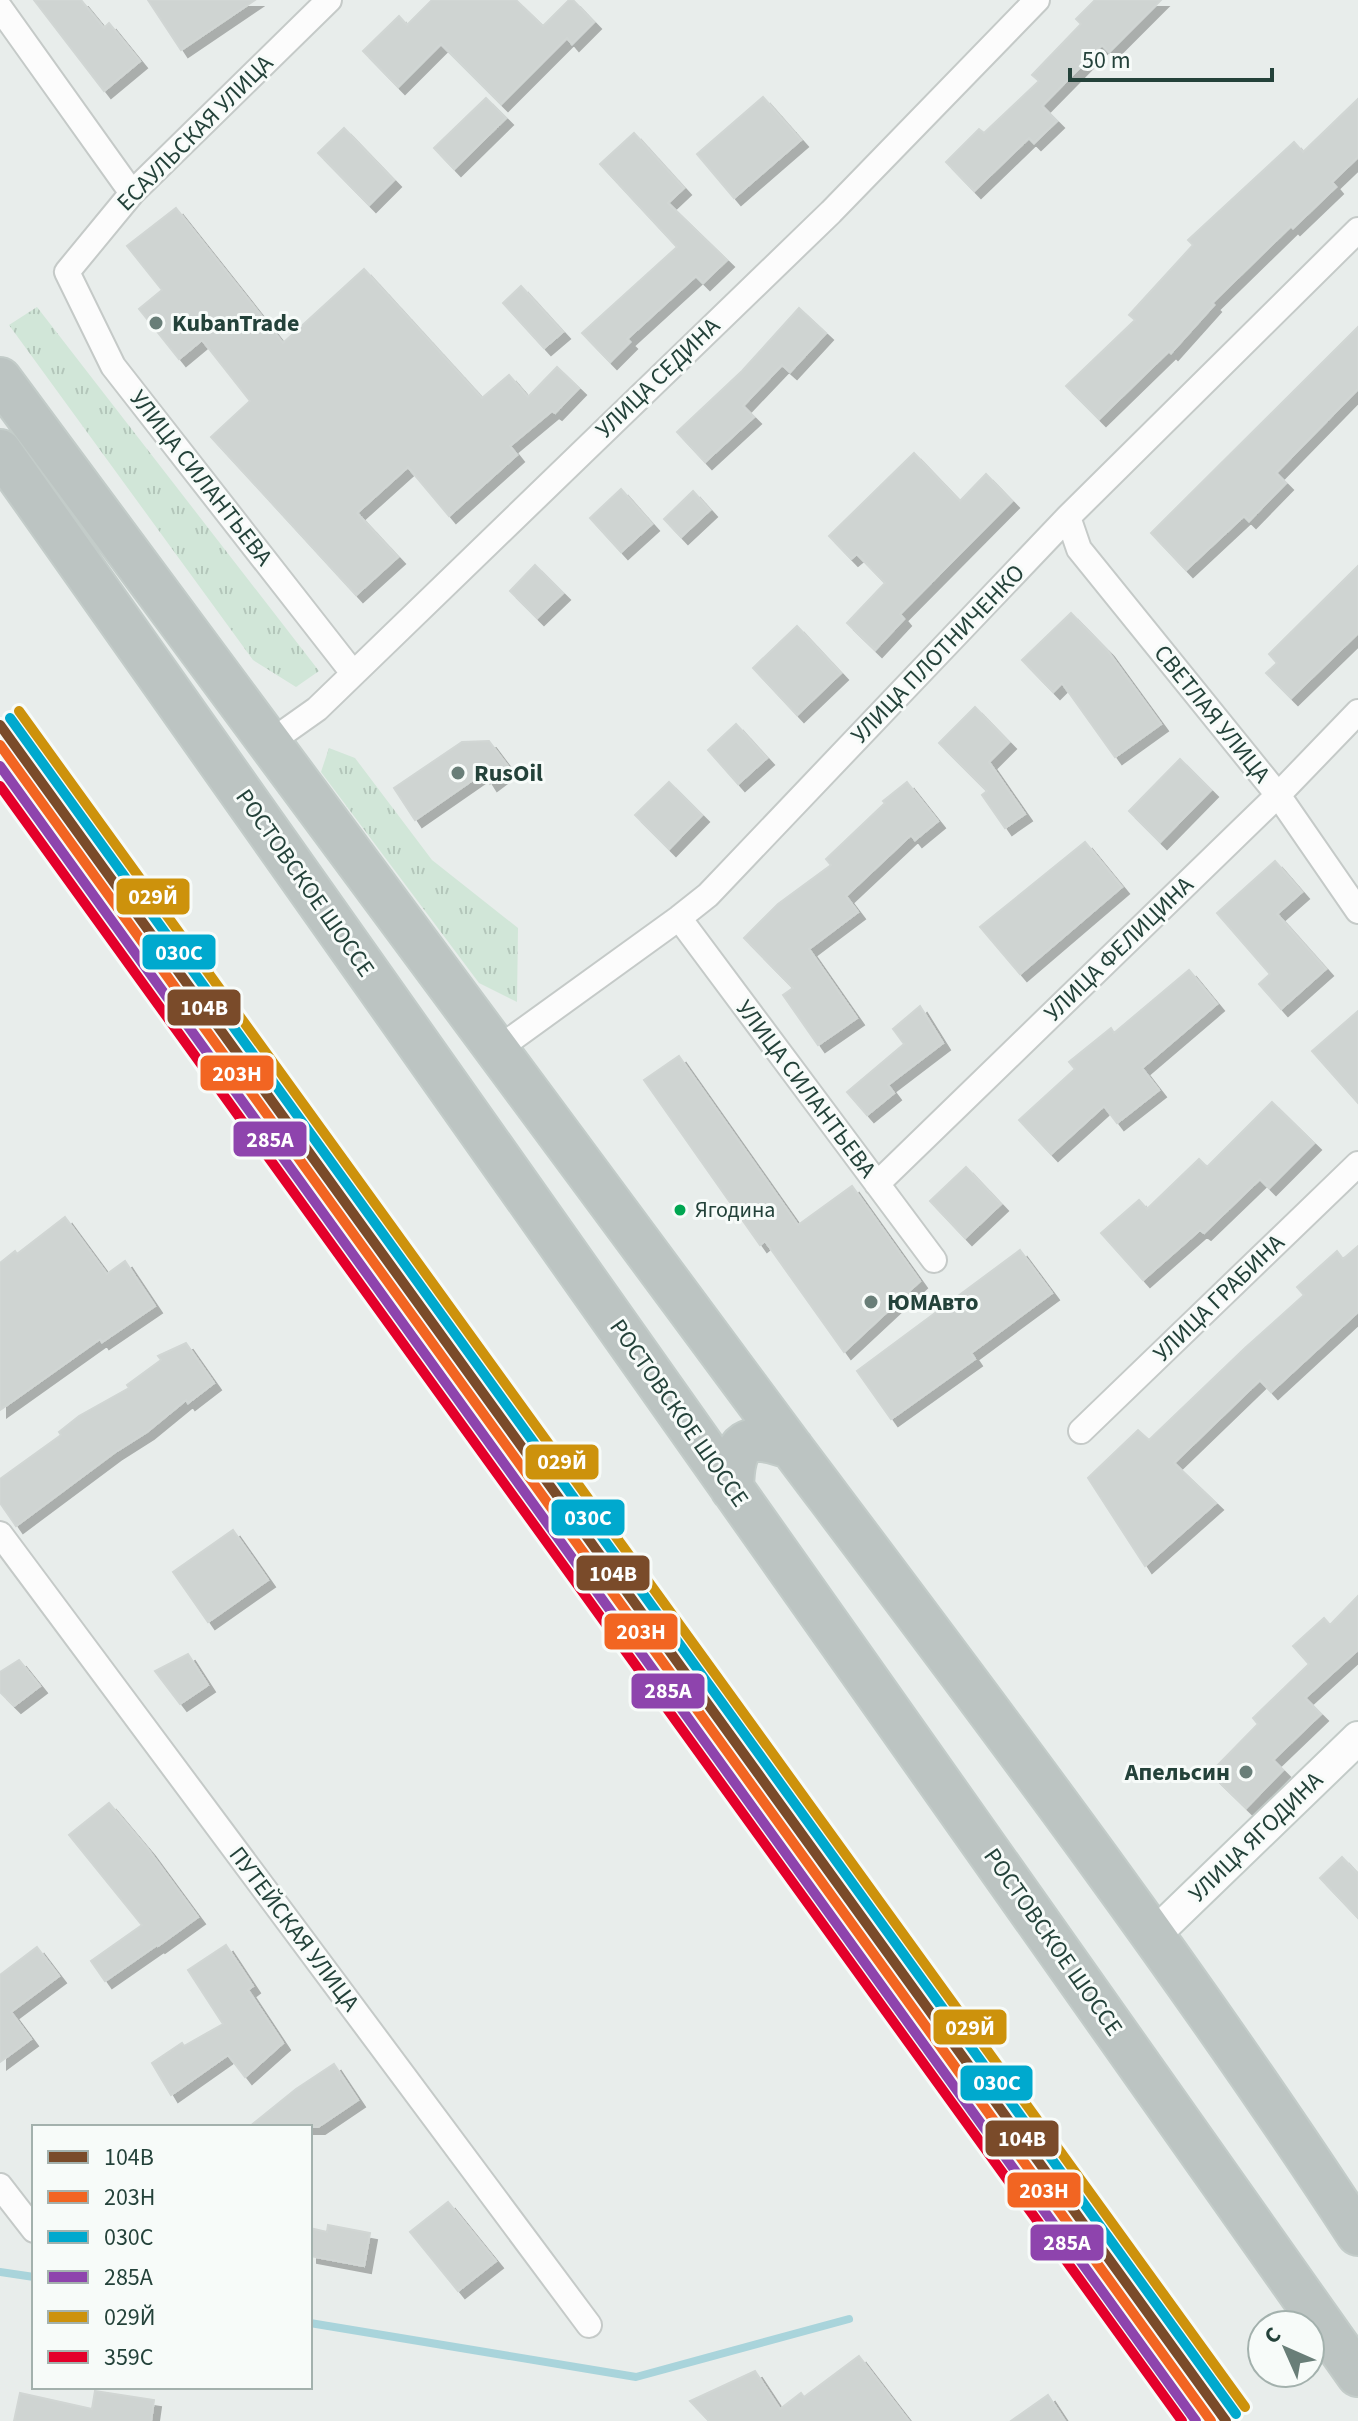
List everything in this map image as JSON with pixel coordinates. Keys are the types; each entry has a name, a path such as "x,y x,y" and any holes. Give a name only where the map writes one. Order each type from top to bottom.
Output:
{"highway":[{"path":"0,379 495,1051 1154,1935 1270,2098 1358,2234"},
{"name":"РОСТОВСКОЕ ШОССЕ","path":"0,451 1358,2375"},
{"path":"732,1489 736,1454 744,1444 766,1439 792,1448"}],"street":[{"name":"ЕСАУЛЬСКАЯ УЛИЦА","path":"67,272 132,193 329,0"},
{"name":"УЛИЦА СЕДИНА","path":"269,743 317,709 831,212 1037,0"},
{"path":"0,8 132,193"},
{"name":"УЛИЦА ПЛОТНИЧЕНКО","path":"495,1051 708,895 1068,517 1358,230"},
{"name":"УЛИЦА СИЛАНТЬЕВА","path":"67,272 113,366 353,673"},
{"name":"СВЕТЛАЯ УЛИЦА","path":"1068,517 1079,549 1278,795 1358,911"},
{"name":"УЛИЦА ФЕЛИЦИНА","path":"877,1184 1278,795 1358,712"},
{"name":"УЛИЦА СИЛАНТЬЕВА","path":"679,918 934,1260"},
{"name":"УЛИЦА ГРАБИНА","path":"1081,1431 1358,1164"},
{"name":"ПУТЕЙСКАЯ УЛИЦА","path":"0,1534 589,2325"},
{"name":"УЛИЦА ЯГОДИНА","path":"1154,1935 1358,1738"},
{"path":"0,2186 32,2227"}],"green space":[{"path":"37,307 319,671 296,687 253,660 9,325"},
{"path":"329,748 355,758 432,860 518,928 517,1002 479,983 321,772"}],"building":[{"path":"34,0 81,0 104,28 109,23 140,61 104,91"},
{"path":"148,0 255,0 181,50"},
{"path":"432,0 516,0 543,26 569,0 573,0 594,22 572,44 567,38 501,104 441,44 398,87 363,51 399,16 407,25"},
{"path":"1095,0 1161,0 1109,52 1102,45 1042,106 1057,121 1034,143 1029,138 974,191 946,162 979,129 984,133 1039,81 1032,75 1081,24 1076,19"},
{"path":"763,97 801,140 734,198 697,154"},
{"path":"486,98 506,118 454,169 434,148"},
{"path":"1358,99 1358,157 1332,182 1336,187 1212,303 1214,305 1171,353 1169,351 1099,419 1066,386 1135,320 1129,315 1193,245 1188,240 1294,142 1303,152"},
{"path":"344,128 394,180 369,205 318,153"},
{"path":"634,133 684,188 668,203 727,260 703,283 696,276 627,339 630,342 610,362 582,333 677,247 600,164"},
{"path":"176,208 283,343 364,269 482,398 509,375 528,397 557,367 579,388 555,413 552,411 510,446 517,455 449,516 408,467 357,513 398,557 356,595 211,437 250,401 202,340 179,359 139,309 162,290 127,246"},
{"path":"521,286 563,332 544,348 503,303"},
{"path":"799,308 826,333 790,372 782,365 743,406 754,417 705,462 677,432 742,371"},
{"path":"1358,327 1358,389 1276,473 1286,483 1249,521 1244,516 1186,570 1151,533"},
{"path":"914,453 960,501 986,474 1012,501 900,614 904,619 875,650 847,623 885,583 857,554 851,559 829,536"},
{"path":"621,489 652,524 621,552 590,518"},
{"path":"693,491 710,510 681,537 664,519"},
{"path":"535,565 563,593 537,618 510,591"},
{"path":"1358,566 1358,633 1291,698 1266,673 1277,663 1269,654"},
{"path":"1071,613 1107,650 1161,724 1115,757 1062,683 1053,692 1022,660"},
{"path":"797,626 841,673 797,715 753,668"},
{"path":"975,707 1009,742 989,762 1025,814 1005,828 982,795 987,791 939,743"},
{"path":"736,724 767,758 738,784 708,750"},
{"path":"489,741 510,769 490,784 483,773 415,820 394,788 462,742"},
{"path":"1180,759 1211,790 1160,842 1129,811"},
{"path":"669,782 702,815 669,849 635,815"},
{"path":"907,782 938,821 915,840 911,835 846,896 858,912 809,949 857,1018 818,1045 783,995 793,988 744,938 778,904 831,865 826,859 885,803 883,801"},
{"path":"1085,842 1122,887 1020,974 980,927"},
{"path":"1275,861 1302,892 1277,914 1326,969 1281,1009 1259,984 1270,974 1217,913"},
{"path":"1189,970 1217,1004 1142,1068 1159,1090 1117,1123 1104,1106 1051,1154 1019,1120 1075,1069 1069,1062 1111,1028 1114,1033"},
{"path":"920,1006 943,1043 888,1085 894,1093 867,1115 847,1092 904,1044 893,1029"},
{"path":"1358,1011 1358,1103 1312,1051"},
{"path":"679,1056 798,1225 852,1186 920,1281 844,1352 765,1241 760,1245 644,1080"},
{"path":"1272,1102 1314,1143 1269,1188 1260,1179 1204,1233 1200,1230 1143,1280 1101,1233 1139,1200 1147,1209 1199,1159 1207,1167"},
{"path":"966,1167 1001,1204 965,1238 930,1201"},
{"path":"65,1217 107,1274 125,1261 155,1306 102,1342 100,1339 0,1410 0,1263 15,1251 17,1254"},
{"path":"1358,1246 1358,1312 1271,1392 1260,1380 1174,1463 1216,1503 1145,1566 1088,1478 1138,1430 1149,1440 1304,1295 1297,1287 1337,1251 1343,1259"},
{"path":"1020,1250 1052,1293 971,1353 975,1359 891,1419 857,1371"},
{"path":"186,1343 214,1383 188,1403 186,1400 147,1432 16,1526 0,1503 0,1479 61,1435 59,1432 79,1416 129,1388 127,1385 161,1360 158,1356"},
{"path":"233,1530 268,1580 208,1622 173,1572"},
{"path":"1358,1596 1358,1650 1305,1698 1321,1714 1273,1760 1283,1770 1246,1808 1210,1773 1258,1724 1253,1718 1309,1664 1293,1646 1324,1618 1330,1625"},
{"path":"188,1654 208,1685 180,1704 155,1671"},
{"path":"19,1660 40,1686 14,1706 0,1692 0,1672"},
{"path":"109,1803 148,1849 198,1917 105,1981 91,1961 142,1925 69,1835"},
{"path":"1342,1857 1358,1874 1358,1918 1320,1878"},
{"path":"226,1945 253,1986 248,1990 283,2043 245,2077 228,2055 171,2095 152,2063 182,2043 184,2046 223,2024 188,1970"},
{"path":"37,1947 59,1976 11,2012 31,2039 0,2062 0,1975"},
{"path":"334,2064 358,2100 318,2127 251,2125 296,2089"},
{"path":"448,2202 496,2261 458,2291 410,2232"},
{"path":"328,2225 370,2233 364,2266 312,2256 312,2228 327,2232"},
{"path":"859,2356 909,2421 709,2421 690,2401 755,2371 780,2409 801,2393 804,2397"},
{"path":"95,2391 154,2400 151,2421 14,2421 20,2393 92,2409"},
{"path":"1048,2395 1065,2421 1011,2421"}],"waterway":[{"path":"0,2272 32,2277"},
{"path":"312,2323 636,2377 849,2319"}],"transit line":[{"name":"029Й","path":"19,711 1245,2407"},
{"name":"030C","path":"10,718 1236,2414"},
{"name":"104В","path":"0,725 1226,2421"},
{"name":"203Н","path":"0,745 1211,2421"},
{"name":"285А","path":"0,766 1196,2421"},
{"name":"359С","path":"0,786 1182,2421"}],"place":[{"name":"KubanTrade","path":"156,323"},
{"name":"RusOil","path":"458,773"},
{"name":"Ягодина","path":"680,1210"},
{"name":"ЮМАвто","path":"871,1302"},
{"name":"Апельсин","path":"1246,1772"}]}
